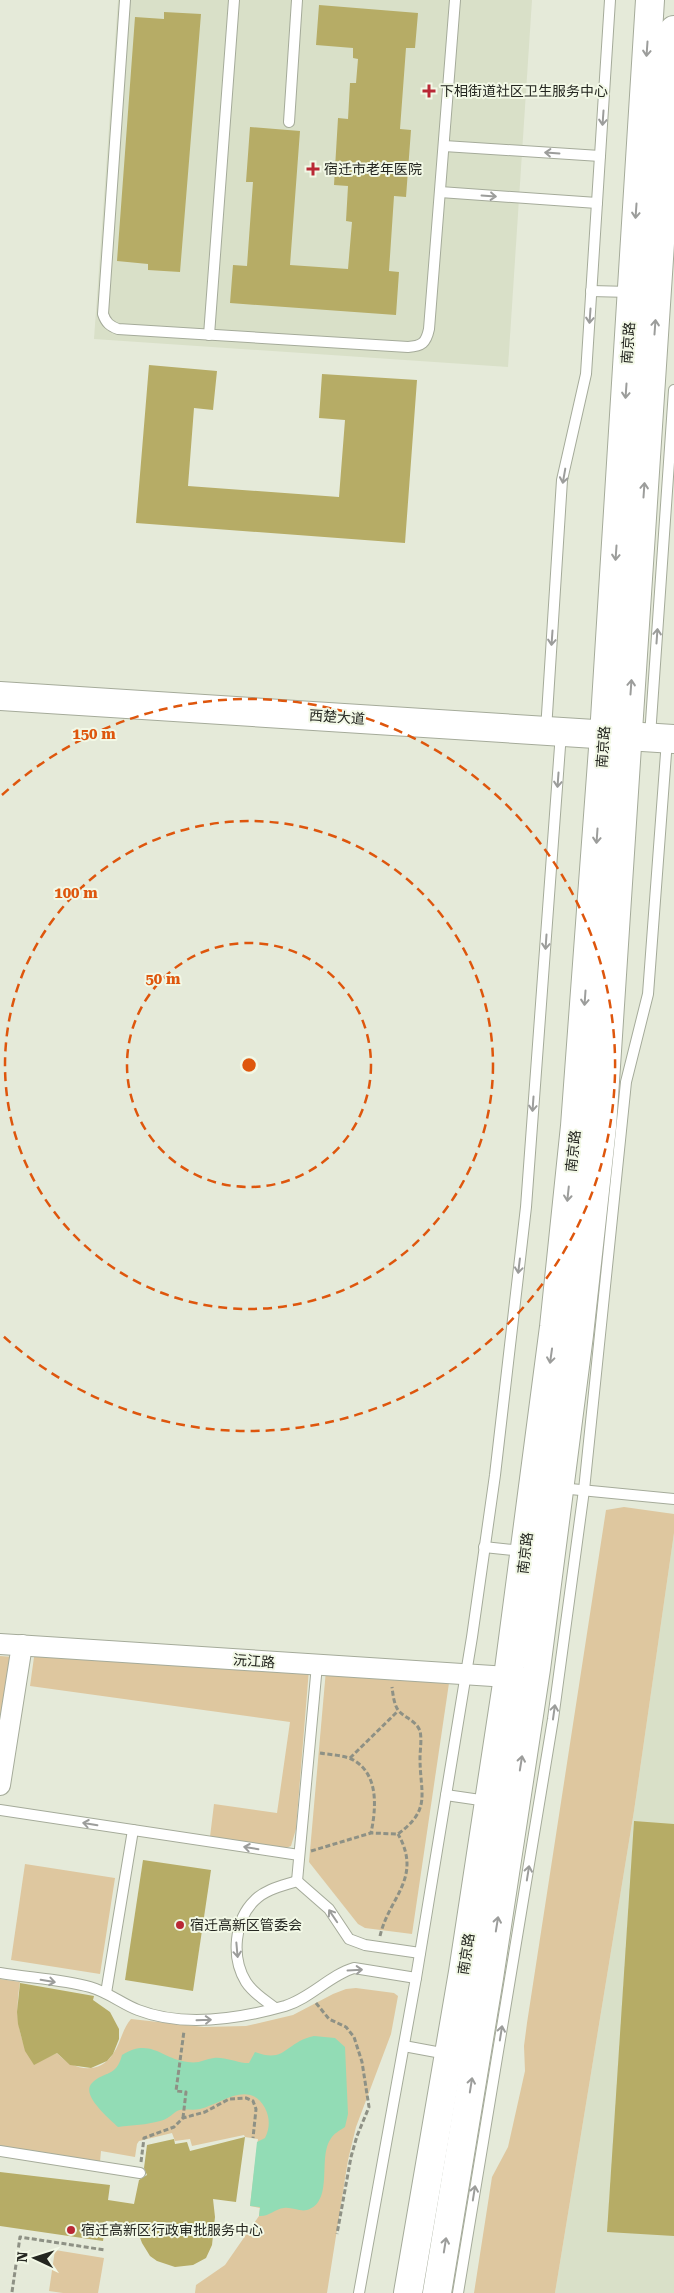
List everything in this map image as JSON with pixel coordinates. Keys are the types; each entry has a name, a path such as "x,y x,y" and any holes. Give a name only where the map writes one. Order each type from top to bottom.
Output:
{"main road":[{"name":"南京路","path":"408,2293 490,1802 508,1677 554,1327 575,1126 645,737 632,292 650,0"},
{"name":"南京路","path":"437,2293 489,1978 536,1669 572,1489 579,1334 645,737 674,30"},
{"name":"西楚大道","path":"0,696 645,737"}],"street":[{"name":"沅江路","path":"0,1644 508,1677"},
{"path":"0,1785 22,1645"}],"lane":[{"path":"125,0 103,314 105,321 110,326 118,329 408,347 423,344 427,340 430,329 455,0"},
{"path":"209,335 234,0"},
{"path":"288,122 297,0"},
{"path":"359,2293 416,1978 466,1674 495,1475 526,1207 554,731 562,480 586,374 610,0"},
{"path":"444,146 600,156"},
{"path":"440,192 597,203"},
{"path":"591,291 632,292"},
{"path":"458,2293 553,1719 572,1489 626,1082 648,994 645,737 674,390"},
{"path":"572,1489 674,1499"},
{"path":"484,1548 525,1551"},
{"path":"296,1881 317,1665"},
{"path":"446,1795 490,1802"},
{"path":"0,1810 299,1855"},
{"path":"106,1993 133,1830"},
{"path":"296,1881 329,1909 349,1939 420,1953"},
{"path":"275,2008 247,1983 237,1956 236,1942 246,1911 254,1900 266,1892 296,1881"},
{"path":"0,1973 89,1987 106,1993 139,2010 166,2017 186,2019 226,2018 275,2008 310,1995 346,1970 354,1968 416,1978"},
{"path":"404,2046 449,2054"},
{"path":"0,2151 140,2173"}],"path":[{"path":"299,1855 371,1833 398,1834 413,1821 422,1807 424,1799 420,1731 416,1724 398,1711 393,1691 392,1670"},
{"path":"350,1758 398,1711"},
{"path":"309,1751 350,1758 361,1766 374,1794 375,1814 371,1833"},
{"path":"377,1946 386,1914 399,1896 405,1883 406,1862 403,1842 398,1834"},
{"path":"310,1995 326,2015 346,2027 354,2037 362,2062 369,2107 356,2136 338,2234"},
{"path":"183,2118 186,2092 176,2091 186,2019"},
{"path":"140,2173 144,2138 174,2127 183,2118 205,2112 229,2100 251,2099 255,2104 253,2138"},
{"path":"12,2292 20,2237 105,2250"}],"shaded area":[{"name":"宿迁市老年医院","path":"118,0 532,0 508,367 94,339"},
{"path":"624,1507 674,1514 674,1533 634,1811 555,2293 474,2293 492,2177 508,2147 525,2071 524,2046 527,2023 606,1510"},
{"path":"674,1533 674,2293 555,2293 634,1811"},
{"path":"35,1650 309,1669 296,1829 291,1846 286,1848 210,1837 214,1804 277,1813 290,1722 30,1686"},
{"path":"0,1656 13,1657 0,1738"},
{"path":"326,1670 449,1683 412,1934 365,1928 358,1924 309,1862"},
{"path":"25,1864 115,1878 100,1974 11,1960"},
{"path":"0,1979 20,1982 19,2025 24,2045 34,2064 57,2053 77,2067 85,2068 100,2066 107,2061 116,2050 131,2019 204,2027 246,2026 293,2015 346,1989 356,1988 394,1993 398,1996 391,2034 356,2127 348,2160 327,2293 195,2293 196,2285 225,2265 259,2216 260,2208 250,2206 258,2139 245,2137 244,2135 192,2146 190,2139 175,2141 172,2133 139,2141 135,2157 101,2151 100,2162 0,2146"},
{"path":"314,2036 335,2038 345,2047 348,2114 345,2127 333,2136 327,2148 323,2189 320,2198 315,2205 307,2210 284,2208 259,2216 260,2207 250,2206 257,2142 265,2138 269,2123 265,2108 251,2095 234,2096 200,2109 179,2110 165,2119 155,2122 118,2127 103,2113 90,2094 89,2088 92,2083 113,2071 120,2062 122,2055 132,2050 149,2049 179,2060 192,2062 218,2058 249,2063 255,2052 265,2055 280,2054 304,2039"},
{"path":"55,2250 104,2258 98,2293 49,2291"}],"building":[{"path":"319,5 418,13 415,48 406,48 400,129 411,130 406,197 394,196 389,271 399,272 396,315 230,303 233,265 247,266 253,182 246,182 250,127 300,131 290,265 348,269 352,222 346,221 348,186 334,185 338,118 348,119 350,83 356,83 358,59 353,58 353,48 316,45"},
{"path":"164,12 201,14 180,272 148,270 148,264 117,261 135,17 164,19"},
{"path":"149,365 217,371 213,410 194,408 188,486 339,497 345,420 319,418 322,374 417,380 405,543 136,523"},
{"path":"634,1821 674,1824 674,2236 607,2232"},
{"path":"143,1860 211,1870 193,1991 125,1980"},
{"path":"20,1983 94,1996 93,2000 110,2012 119,2029 119,2039 113,2054 107,2061 91,2068 70,2065 57,2053 34,2065 25,2051 18,2024 17,2012"},
{"path":"245,2137 236,2202 213,2199 215,2217 212,2245 206,2258 193,2265 175,2267 157,2261 150,2256 142,2243 135,2224 106,2221 103,2241 0,2226 0,2172 110,2185 108,2200 134,2204 139,2180 147,2175 144,2168 147,2145 174,2139 175,2144 187,2142 190,2151"}],"place":[{"name":"下相街道社区卫生服务中心","path":"429,91"},
{"name":"宿迁市老年医院","path":"313,169"},
{"name":"宿迁高新区管委会","path":"180,1925"},
{"name":"宿迁高新区行政审批服务中心","path":"71,2230"}]}
